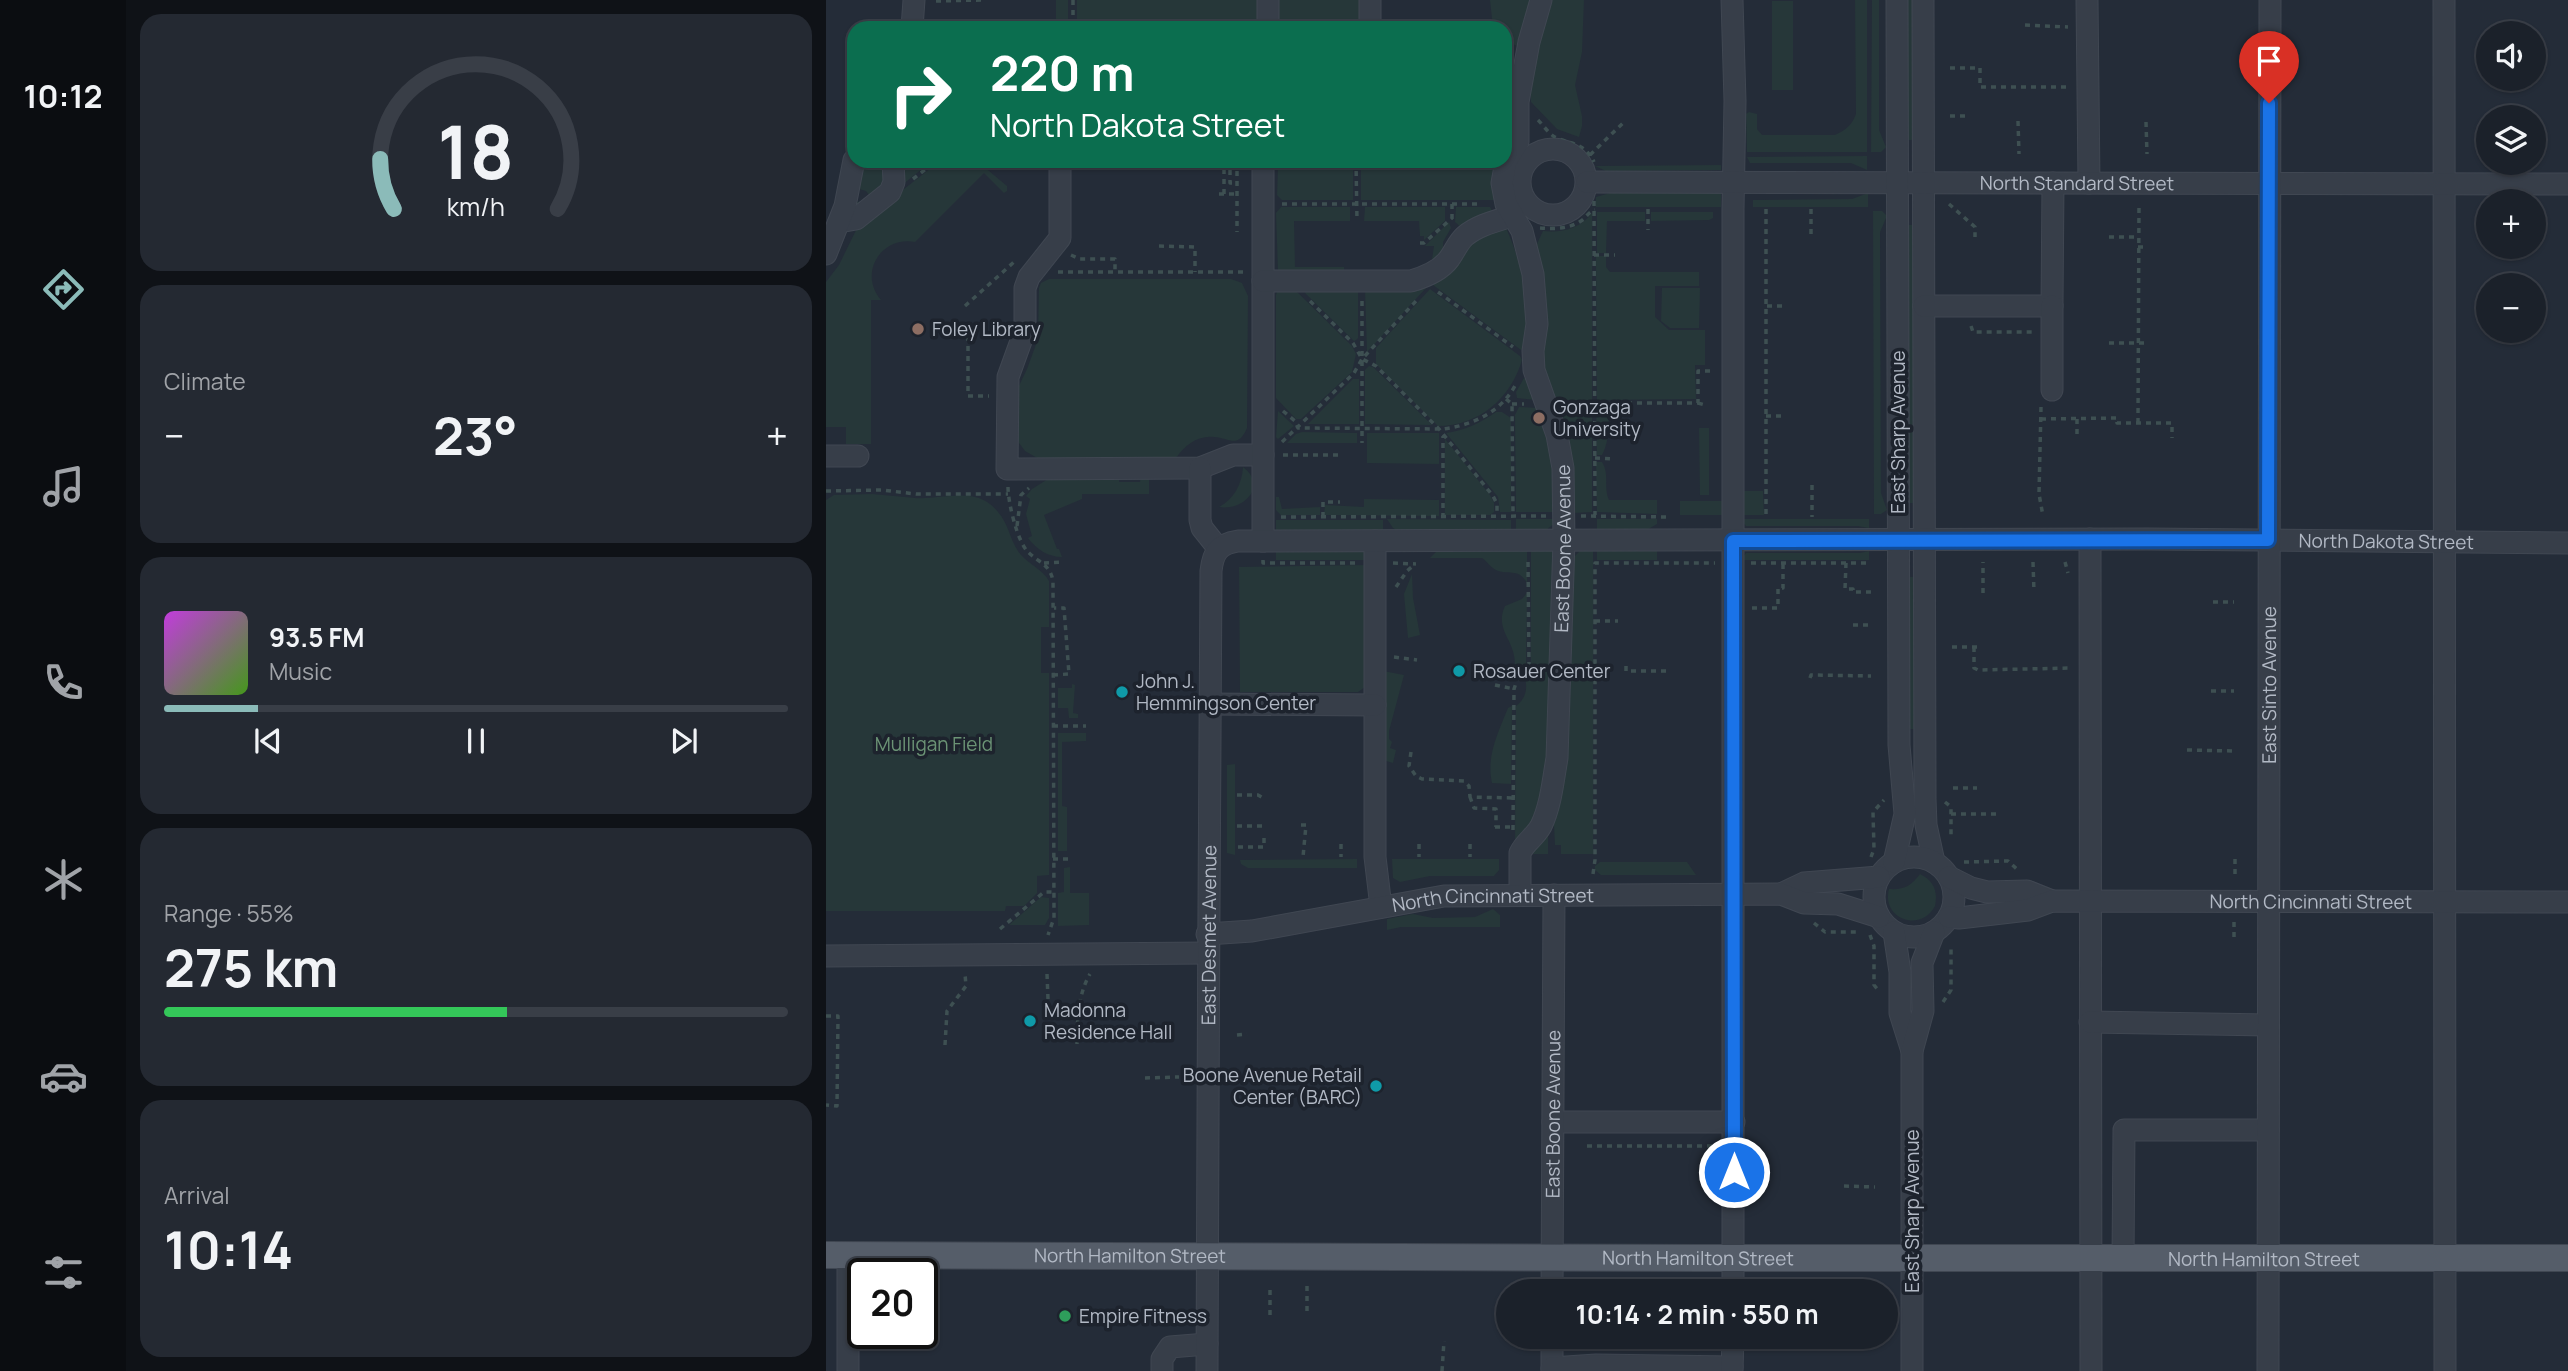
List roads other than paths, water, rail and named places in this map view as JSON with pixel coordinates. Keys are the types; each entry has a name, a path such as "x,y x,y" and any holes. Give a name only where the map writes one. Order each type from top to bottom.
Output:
{"main road":[{"name":"North Hamilton Street","path":"837,1255 1734,1257 1912,1261 2568,1258"}],"street":[{"path":"913,21 915,0 936,1"},
{"path":"1268,0 1268,21"},
{"path":"1370,0 1370,21"},
{"name":"East Boone Avenue","path":"1512,152 1518,142 1518,102 1529,43 1541,0"},
{"path":"1732,0 1735,182 1733,1279"},
{"name":"East Sharp Avenue","path":"1880,867 1905,814 1899,745 1897,0"},
{"name":"East Sharp Avenue","path":"1923,0 1926,812 1929,844 1948,862"},
{"path":"2087,0 2089,183"},
{"name":"East Sinto Avenue","path":"2268,1371 2270,0"},
{"path":"2444,0 2445,1371"},
{"path":"826,254 839,222 852,168"},
{"path":"839,222 856,219 890,192 894,182 893,168"},
{"path":"1060,168 1060,238 1032,272 1025,288 1025,330 1008,377 1007,469 1200,468 1233,455 1263,455"},
{"path":"1200,468 1200,520 1202,528 1218,548 1238,541 1263,541 1263,168"},
{"name":"East Boone Avenue","path":"1505,168 1502,183 1536,299 1537,324 1532,362 1548,404 1563,468 1564,541 1557,758 1544,818 1540,828 1521,853 1520,894"},
{"name":"North Standard Street","path":"1592,182 2568,184"},
{"path":"2047,398 2052,306 2053,183"},
{"path":"1263,276 1290,281 1428,281 1444,266 1459,241 1467,234 1482,226 1513,217"},
{"path":"1924,306 2052,306"},
{"path":"826,456 858,456"},
{"path":"2090,539 2091,1371"},
{"name":"North Dakota Street","path":"1263,541 2090,539 2568,543"},
{"path":"1375,541 1375,857 1381,907"},
{"name":"East Desmet Avenue","path":"1207,1371 1211,571 1218,548"},
{"path":"1210,704 1375,705"},
{"path":"1914,857 1948,862 1954,897 1945,930 1914,937 1887,925 1874,897 1880,867 1914,857"},
{"name":"North Cincinnati Street","path":"1948,862 1971,888 1987,892 2027,891 2052,901"},
{"name":"North Cincinnati Street","path":"1781,894 1804,883 1880,867"},
{"name":"North Cincinnati Street","path":"826,956 1047,963 1208,943 1252,931 1444,896 1781,894 1804,903 1838,904 1887,925"},
{"name":"East Boone Avenue","path":"1552,1279 1554,895"},
{"name":"North Cincinnati Street","path":"1945,930 1959,918 2028,910 2052,901 2568,902"},
{"name":"East Sharp Avenue","path":"1887,925 1900,972 1900,1013 1912,1051"},
{"name":"East Sharp Avenue","path":"1912,1371 1912,1051 1923,1011 1922,963 1945,930"},
{"path":"2090,1022 2268,1025"},
{"path":"1553,1122 1734,1122"},
{"path":"2123,1260 2124,1129 2268,1130"},
{"path":"837,1255 848,1371"},
{"path":"1162,1371 1162,1359 1170,1346 1207,1344"},
{"path":"1552,1349 1552,1370 1597,1365 1732,1369 1732,1349"}],"place":[{"name":"Foley Library","path":"918,329"},
{"name":"Gonzaga University","path":"1539,418"},
{"name":"Rosauer Center","path":"1459,671"},
{"name":"John J. Hemmingson Center","path":"1122,692"},
{"name":"Madonna Residence Hall","path":"1030,1021"},
{"name":"Boone Avenue Retail Center (BARC)","path":"1376,1086"},
{"name":"Empire Fitness","path":"1065,1316"}],"park label":[{"name":"Mulligan Field","path":"934,744"}]}
